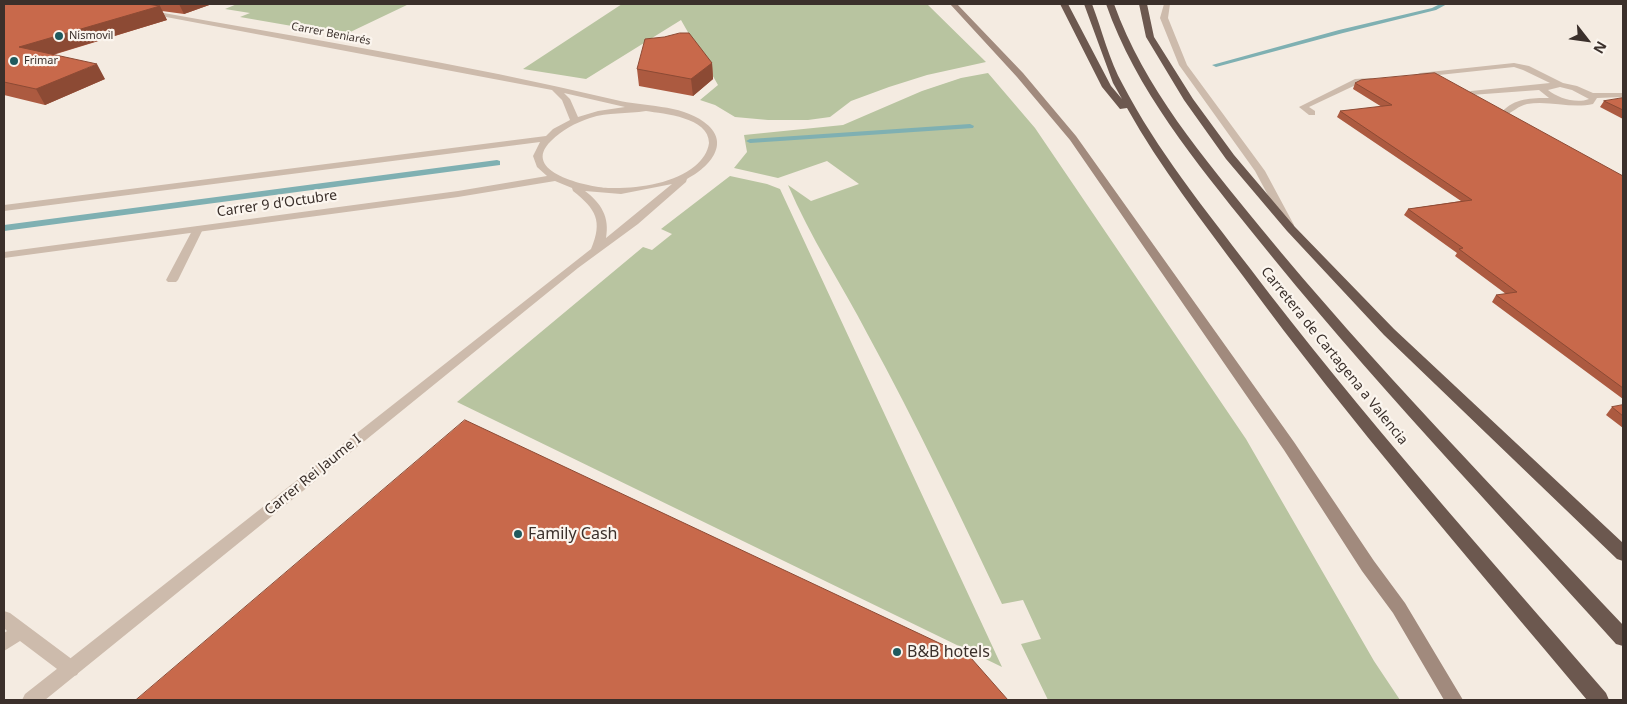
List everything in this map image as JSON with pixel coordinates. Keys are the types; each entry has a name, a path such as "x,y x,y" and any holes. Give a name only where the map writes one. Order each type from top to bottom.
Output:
{"highway":[{"path":"1064,4 1107,87 1149,139"},
{"name":"Carretera de Cartagena a Valencia","path":"1088,4 1117,83 1149,139 1282,320 1406,472 1599,700"},
{"name":"Carretera de Cartagena a Valencia","path":"1110,4 1114,21 1145,77 1182,134 1247,219 1329,319 1623,638"},
{"path":"1142,4 1150,37 1189,100 1230,157 1291,229 1390,332 1623,554"}],"main road":[{"path":"953,4 1044,103 1090,161 1289,446 1368,566 1399,608 1454,700"}],"street":[{"path":"1167,4 1164,18 1183,65 1260,171 1291,229"},
{"name":"Carrer Beniarés","path":"142,11 554,88 644,109"},
{"path":"1407,76 1514,65 1526,68 1560,85 1581,90 1592,96 1623,95"},
{"path":"1312,113 1303,107 1358,81 1378,79"},
{"path":"1471,93 1560,85"},
{"path":"1544,87 1545,92 1550,96 1565,101"},
{"path":"554,88 566,99 574,121"},
{"path":"1506,112 1511,106 1524,102 1565,101 1586,103 1593,99 1592,96"},
{"path":"595,250 602,237 601,213 589,199 572,186 554,178 544,170 539,158 540,150 548,138 562,127 574,121 605,112 644,109"},
{"name":"Carrer Rei Jaume I","path":"30,700 654,205 710,154 713,142 710,133 702,124 686,116 667,111 644,109"},
{"path":"4,208 548,138"},
{"path":"572,186 602,191 630,191 665,184 691,172"},
{"name":"Carrer 9 d’Octubre","path":"4,255 458,194 554,178"},
{"path":"172,280 198,229"},
{"path":"4,618 71,669"},
{"path":"4,642 20,631"}],"green space":[{"path":"237,4 409,4 344,35 240,17 250,13 225,9"},
{"path":"622,4 927,4 986,62 927,75 889,87 851,101 830,117 808,120 768,120 735,117 715,105 700,100 718,85 681,20 586,79 523,69"},
{"path":"988,73 1035,128 1246,439 1374,661 1400,700 1048,700 1021,644 1041,639 1023,600 1002,604 903,401 858,316 826,261 788,185 811,201 859,184 827,161 778,178 734,168 747,152 744,135 843,125 922,91 961,78"},
{"path":"730,176 767,184 780,189 1002,667 457,402 643,247 652,250 672,234 661,229"}],"building":[{"path":"4,4 147,4 160,6 19,47 97,64 36,89 4,82"},
{"path":"689,33 712,63 691,79 637,69 645,39"},
{"path":"1435,73 1623,176 1623,388 1496,295 1517,292 1459,249 1463,248 1408,209 1472,200 1340,111 1392,105 1355,83 1361,80"},
{"path":"1623,98 1623,110 1604,101"},
{"path":"1623,405 1623,416 1612,407"},
{"name":"Family Cash","path":"465,420 971,658 1008,700 136,700"}],"waterway":[{"path":"1216,65 1341,31 1434,9 1444,4"},
{"path":"750,141 970,126"},
{"path":"4,228 497,163"}],"place":[{"name":"Nismovil","path":"59,36"},
{"name":"Frimar","path":"14,61"},
{"name":"Family Cash","path":"518,534"},
{"name":"B&B hotels","path":"897,652"}]}
